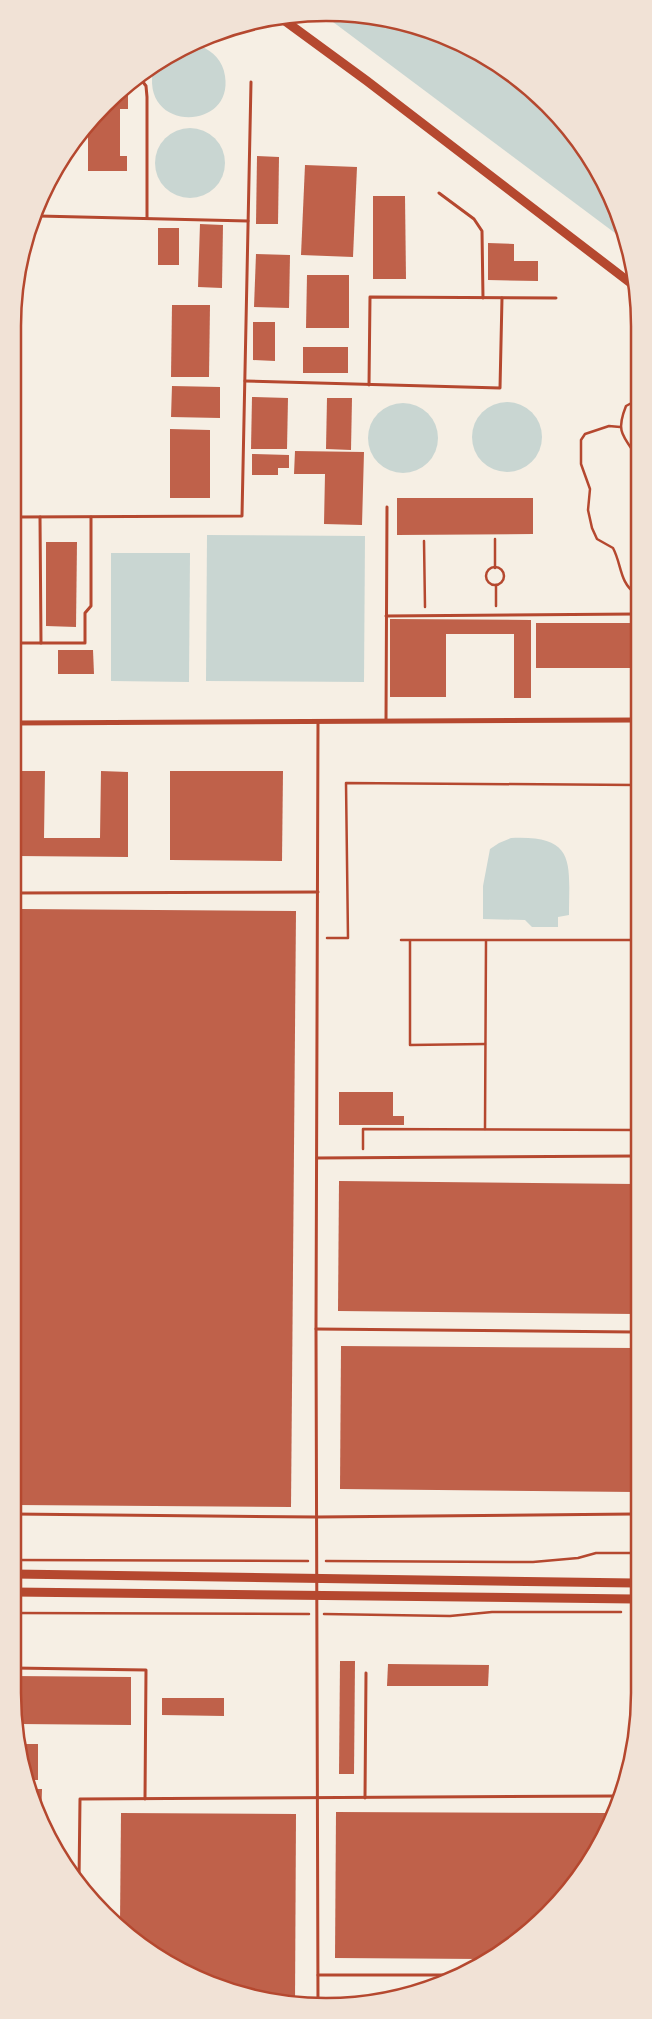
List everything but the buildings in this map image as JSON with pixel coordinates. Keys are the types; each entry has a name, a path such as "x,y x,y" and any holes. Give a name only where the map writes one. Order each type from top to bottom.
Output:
{"street":[{"path":"288,24 367,81 627,280"},
{"path":"21,723 631,720"},
{"path":"21,1574 631,1583"},
{"path":"21,1592 631,1599"}],"lane":[{"path":"143,82 146,86 148,98 147,218"},
{"path":"21,517 242,516 251,82"},
{"path":"439,193 474,219 482,231 483,298"},
{"path":"41,216 248,221"},
{"path":"369,384 370,297 556,298"},
{"path":"244,381 500,388 502,298"},
{"path":"386,721 387,506"},
{"path":"40,517 41,643"},
{"path":"21,643 84,643 84,613 91,606 91,517"},
{"path":"386,616 631,614"},
{"path":"318,721 316,1329 318,1998"},
{"path":"21,893 318,892"},
{"path":"317,1158 631,1156"},
{"path":"316,1329 631,1332"},
{"path":"21,1514 317,1517 631,1514"},
{"path":"21,1668 146,1670 145,1799"},
{"path":"365,1798 366,1673"},
{"path":"79,1871 80,1799 613,1796"},
{"path":"318,1975 443,1975"}],"path":[{"path":"631,403 626,406 620,426 631,448"},
{"path":"620,426 609,426 584,434 581,440 580,464 590,489 588,510 592,528 597,539 613,548 624,582 631,590"},
{"path":"495,539 495,568"},
{"path":"424,541 425,616"},
{"path":"495,568 501,570 504,575 503,580 496,585 488,582 486,576 488,571 495,568"},
{"path":"496,585 496,615"},
{"path":"318,938 348,938 346,783 631,786"},
{"path":"401,940 631,940"},
{"path":"410,940 410,1045 485,1044"},
{"path":"484,1130 486,940"},
{"path":"363,1157 363,1130 631,1130"}],"shaded area":[{"path":"332,21 385,27 424,37 443,44 478,62 512,84 568,140 599,191 608,209 617,234"},
{"path":"202,47 220,61 224,71 224,94 215,107 202,115 186,117 171,113 159,104 153,88 154,75"},
{"path":"183,128 197,128 210,134 219,143 225,156 223,176 215,188 197,198 183,198 170,192 161,183 155,170 155,156 161,143 170,134"},
{"path":"500,402 514,402 527,408 536,417 542,430 540,450 532,462 514,472 500,472 487,466 478,457 472,444 472,430 478,417 487,408"},
{"path":"403,403 416,406 428,413 435,425 438,438 435,451 428,463 416,470 403,473 390,470 378,463 371,451 368,438 371,425 378,413 390,406"},
{"path":"207,535 365,536 364,682 206,681"},
{"path":"111,553 190,553 189,682 111,681"},
{"path":"511,838 532,838 548,841 558,847 565,856 569,881 569,915 558,917 558,927 532,927 525,920 483,919 483,886 490,849"}]}
